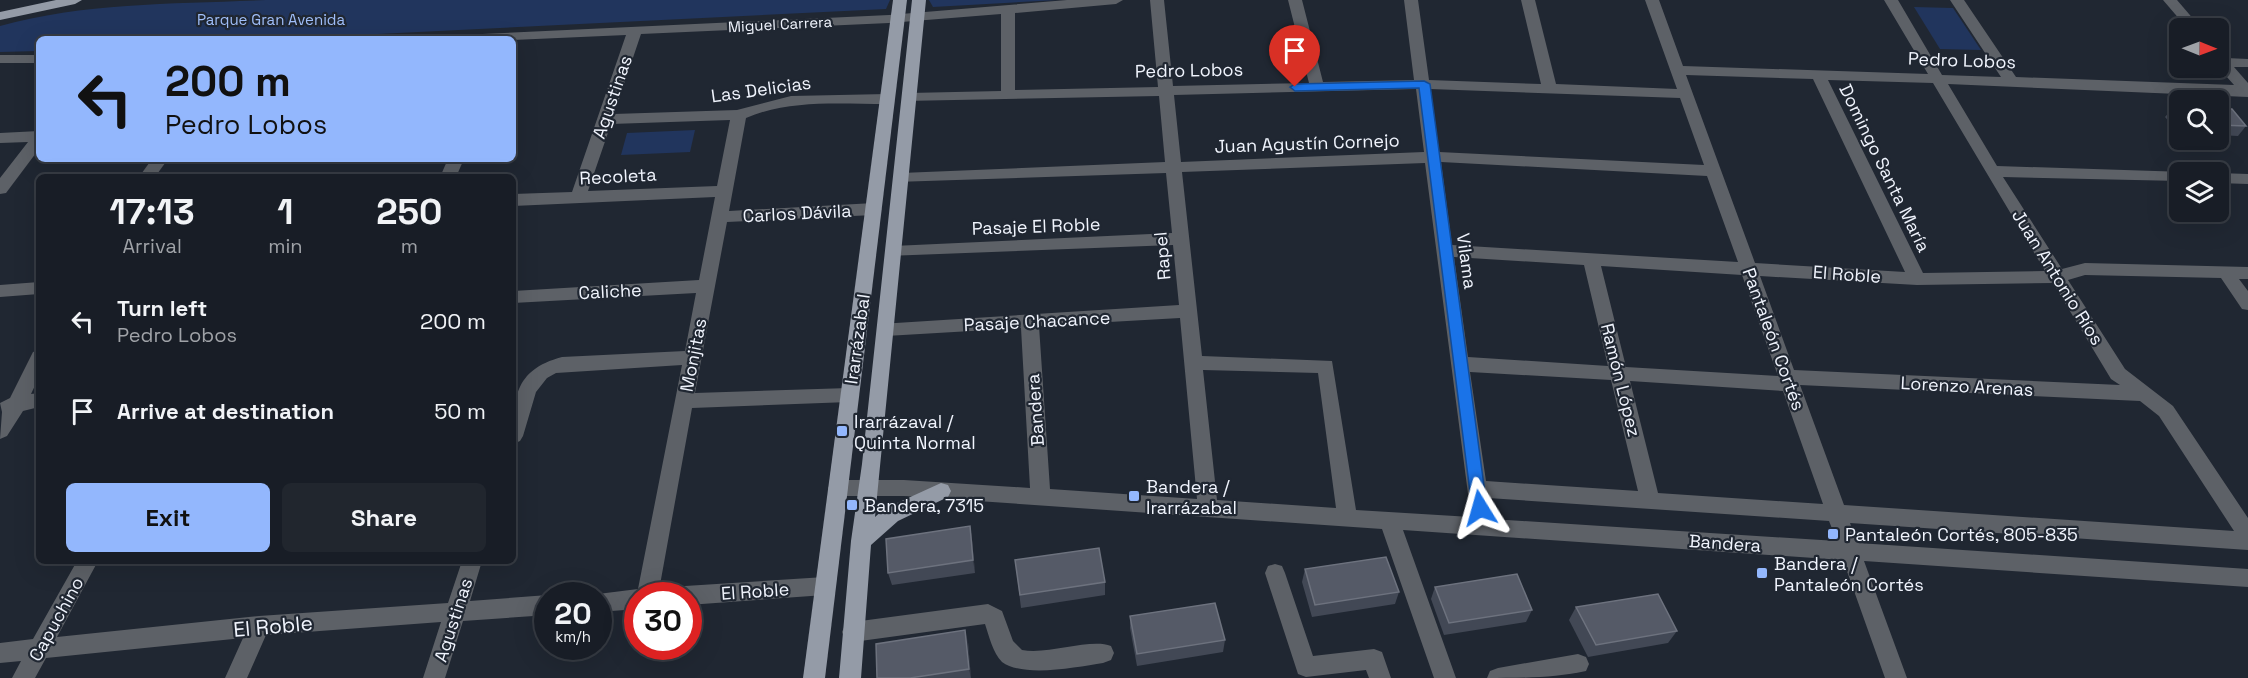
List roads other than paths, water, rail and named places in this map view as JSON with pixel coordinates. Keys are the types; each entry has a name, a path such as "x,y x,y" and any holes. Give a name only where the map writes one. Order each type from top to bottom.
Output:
{"main road":[{"path":"0,16 75,0"},
{"name":"Irarrázabal","path":"850,678 861,541 886,329 918,8"},
{"name":"Irarrázabal","path":"814,678 898,9"},
{"path":"861,541 891,515 941,491"}],"street":[{"name":"Miguel Carrera","path":"516,37 634,30 898,9 1008,8 1116,0"},
{"name":"Rapel","path":"1157,0 1208,509"},
{"path":"1295,0 1317,87"},
{"name":"Vilama","path":"1412,0 1482,527"},
{"path":"1528,0 1550,89"},
{"name":"Pantaleón Cortés","path":"1652,0 1896,678"},
{"name":"Juan Antonio Ríos","path":"1891,0 1992,171 2118,374 2166,411 2248,536"},
{"path":"1957,0 2012,82"},
{"path":"2170,0 2185,18"},
{"path":"1008,8 1008,94"},
{"name":"Agustinas","path":"578,197 634,30"},
{"path":"0,59 36,59"},
{"path":"2229,61 2248,63"},
{"name":"Pedro Lobos","path":"1677,70 2247,91"},
{"path":"2229,70 2247,91"},
{"name":"Domingo Santa María","path":"1818,75 1917,279"},
{"name":"Pedro Lobos","path":"909,98 1424,84 1686,94"},
{"name":"Las Delicias","path":"605,119 739,115 753,107 786,102 887,99"},
{"name":"Monjitas","path":"650,582 739,115"},
{"path":"0,138 36,137"},
{"path":"0,189 36,141"},
{"name":"Juan Agustín Cornejo","path":"901,178 1434,157 1714,171"},
{"path":"1992,171 2169,177"},
{"path":"2229,178 2248,178"},
{"name":"Recoleta","path":"516,200 724,191"},
{"name":"Carlos Dávila","path":"720,217 874,209"},
{"name":"Pasaje El Roble","path":"893,252 1180,239"},
{"name":"El Roble","path":"1446,251 1749,267 1917,279 2057,277 2085,269 2248,273"},
{"name":"Ramón López","path":"1592,259 1650,501"},
{"path":"2226,273 2248,304"},
{"name":"Caliche","path":"516,297 706,286"},
{"path":"0,291 36,288"},
{"name":"Pasaje Chacance","path":"886,329 1187,311"},
{"name":"Bandera","path":"1029,322 1041,498"},
{"path":"516,427 530,385 536,375 555,365 693,358"},
{"path":"0,431 8,406 36,362"},
{"path":"1192,363 1326,366 1347,518"},
{"name":"Lorenzo Arenas","path":"1461,364 1620,374 2146,394"},
{"path":"684,401 849,395"},
{"path":"8,406 36,401"},
{"name":"Bandera","path":"838,488 869,486 2248,578"},
{"name":"Bandera","path":"1477,489 2248,541"},
{"path":"1390,521 1445,678"},
{"name":"Capuchino","path":"23,678 86,564"},
{"name":"Agustinas","path":"434,678 471,564"},
{"path":"1275,573 1306,667 1374,659 1380,678"},
{"name":"El Roble","path":"702,595 825,586"},
{"name":"El Roble","path":"0,653 259,626 534,606"},
{"path":"853,632 988,614 994,618 1010,656 1019,662 1031,663 1103,653"},
{"path":"236,678 259,626"},
{"path":"1498,678 1578,664"}],"place":[{"name":"Irarrázaval / Quinta Normal","path":"842,431"},
{"name":"Bandera / Irarrázabal","path":"1134,496"},
{"name":"Bandera, 7315","path":"852,505"},
{"name":"Pantaleón Cortés, 805-835","path":"1833,534"},
{"name":"Bandera / Pantaleón Cortés","path":"1762,573"}],"park label":[{"name":"Parque Gran Avenida","path":"271,19"}]}
